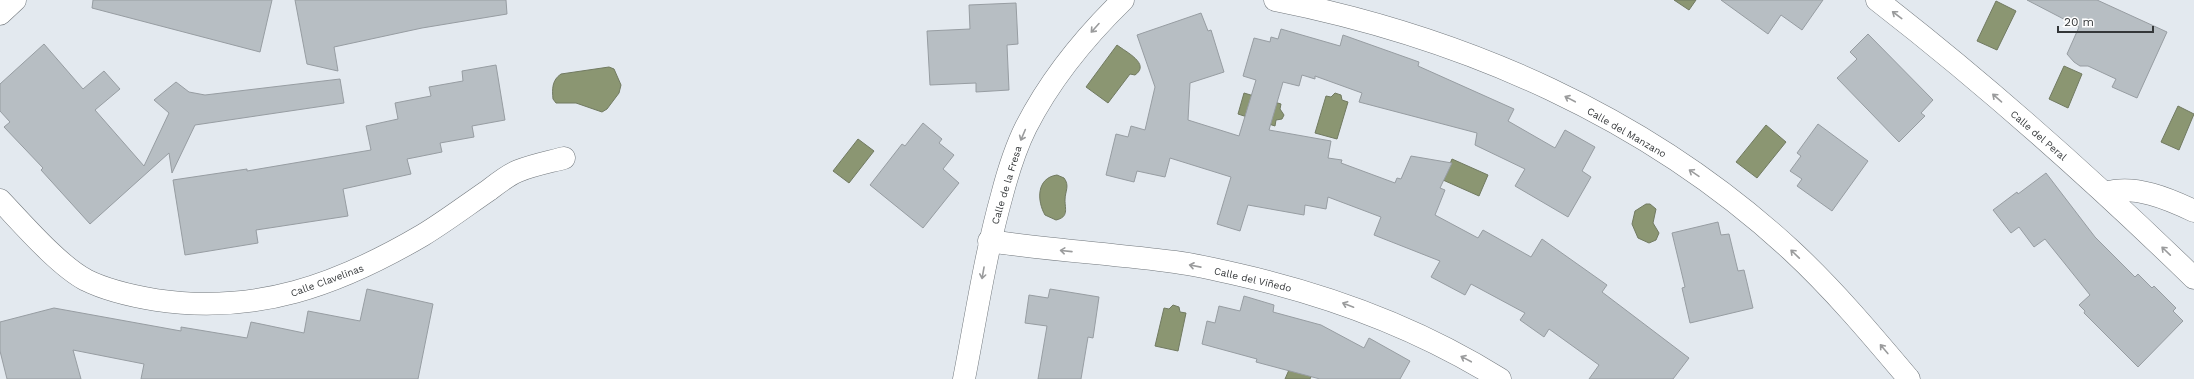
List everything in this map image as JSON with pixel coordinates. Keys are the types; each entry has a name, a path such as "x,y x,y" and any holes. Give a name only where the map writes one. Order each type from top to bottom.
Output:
{"street":[{"path":"0,14 16,0"},
{"name":"Calle de la Fresa","path":"964,379 989,241 1011,162 1025,128 1044,94 1064,64 1123,0"},
{"name":"Calle del Manzano","path":"1275,0 1369,22 1494,63 1553,90 1614,123 1711,185 1759,223 1829,287 1908,379"},
{"name":"Calle del Peral","path":"1877,0 1933,43 2106,192 2194,278"},
{"name":"Calle Clavelinas","path":"0,200 68,267 85,280 103,288 136,297 186,304 248,302 300,291 346,275 382,258 424,234 517,171 564,158"},
{"path":"2106,192 2118,189 2132,190 2169,200 2194,211"},
{"name":"Calle del Viñedo","path":"989,241 1176,262 1295,288 1342,303 1391,322 1438,344 1500,379"}],"shaded area":[{"path":"1674,0 1696,0 1689,10"},
{"path":"1996,1 2016,11 1997,50 1977,41"},
{"path":"1117,45 1135,58 1140,67 1139,71 1135,75 1130,74 1108,103 1086,87"},
{"path":"2064,66 2082,74 2068,108 2049,99"},
{"path":"609,67 614,69 621,85 619,93 607,109 602,112 576,103 556,103 553,99 553,85 558,76 561,74"},
{"path":"1244,93 1281,104 1280,109 1284,115 1282,119 1276,120 1275,126 1238,114"},
{"path":"1335,93 1341,95 1342,100 1348,102 1337,139 1315,133 1326,96 1331,97"},
{"path":"2178,106 2194,114 2179,150 2161,142"},
{"path":"1766,125 1786,142 1757,178 1736,162"},
{"path":"858,139 874,151 849,183 833,171"},
{"path":"1452,159 1488,175 1479,196 1443,180"},
{"path":"1057,175 1064,178 1067,186 1065,215 1056,220 1045,215 1042,209 1040,191 1045,181 1050,177"},
{"path":"1646,204 1650,204 1656,209 1653,223 1659,233 1656,240 1649,243 1638,238 1632,224 1635,211"},
{"path":"1173,305 1179,307 1180,312 1186,313 1178,351 1155,346 1164,308 1169,309"},
{"path":"1299,347 1320,356 1310,379 1285,379"}],"building":[{"path":"93,0 272,0 260,52 92,8"},
{"path":"295,0 506,0 507,14 422,28 334,47 338,71 307,64"},
{"path":"1721,0 1823,0 1802,30 1781,15 1768,34"},
{"path":"2027,0 2097,0 2167,32 2137,98 2112,87 2116,79 2088,66 2080,66 2074,62 2067,54 2079,27"},
{"path":"1016,3 1018,44 1007,45 1009,90 976,92 976,83 930,85 927,31 970,29 969,5"},
{"path":"1201,13 1208,31 1211,30 1224,72 1190,83 1188,120 1239,136 1256,80 1243,76 1254,38 1270,42 1271,37 1278,39 1281,29 1340,46 1343,35 1419,62 1418,66 1514,109 1508,121 1555,148 1565,130 1595,147 1582,171 1591,177 1568,217 1515,186 1525,169 1475,145 1477,133 1359,102 1362,93 1315,76 1315,79 1302,75 1299,86 1283,82 1269,130 1331,141 1328,158 1342,160 1341,163 1395,183 1397,178 1401,179 1411,156 1452,163 1440,188 1445,190 1435,215 1478,238 1483,230 1531,257 1542,239 1607,285 1602,292 1689,358 1673,379 1589,379 1599,365 1549,329 1544,337 1520,320 1525,313 1471,284 1465,295 1431,277 1440,261 1374,235 1381,217 1328,197 1326,209 1305,205 1304,215 1248,205 1240,231 1217,224 1231,177 1170,158 1165,177 1137,171 1134,182 1106,175 1116,134 1128,137 1131,126 1145,130 1155,87 1137,35"},
{"path":"1868,34 1933,100 1921,113 1925,116 1899,142 1837,78 1857,59 1850,52"},
{"path":"44,44 83,89 104,71 120,89 95,110 144,166 169,113 154,100 176,82 189,92 205,95 340,79 344,103 195,125 172,173 169,153 90,224 41,170 43,168 4,127 10,122 0,111 0,84"},
{"path":"496,65 505,120 472,126 474,137 440,143 442,152 407,159 411,174 343,189 348,216 256,230 258,243 185,255 173,180 247,169 247,171 371,150 366,126 398,119 395,103 431,96 429,87 463,81 462,71"},
{"path":"923,123 942,139 939,143 954,155 943,169 959,183 923,228 870,185 902,144 905,146"},
{"path":"1818,124 1868,161 1832,211 1797,186 1802,179 1790,171 1801,156 1797,153"},
{"path":"2046,173 2095,237 2135,277 2138,274 2152,288 2154,286 2176,308 2173,311 2183,321 2138,367 2084,313 2085,311 2079,305 2090,295 2045,239 2034,247 2019,227 2011,233 1993,210"},
{"path":"1718,222 1721,235 1729,234 1738,271 1744,270 1753,308 1690,323 1682,288 1685,287 1672,233"},
{"path":"367,289 433,304 418,379 141,379 144,364 73,350 81,379 7,379 0,351 0,322 54,308 181,331 181,327 247,338 251,322 304,333 308,311 360,321"},
{"path":"1050,289 1099,297 1093,338 1088,337 1081,379 1038,379 1047,326 1025,323 1029,295 1048,298"},
{"path":"1244,296 1274,305 1273,312 1321,325 1364,348 1369,338 1410,361 1400,379 1320,379 1256,362 1257,359 1202,344 1207,321 1215,323 1219,306 1240,311"}]}
